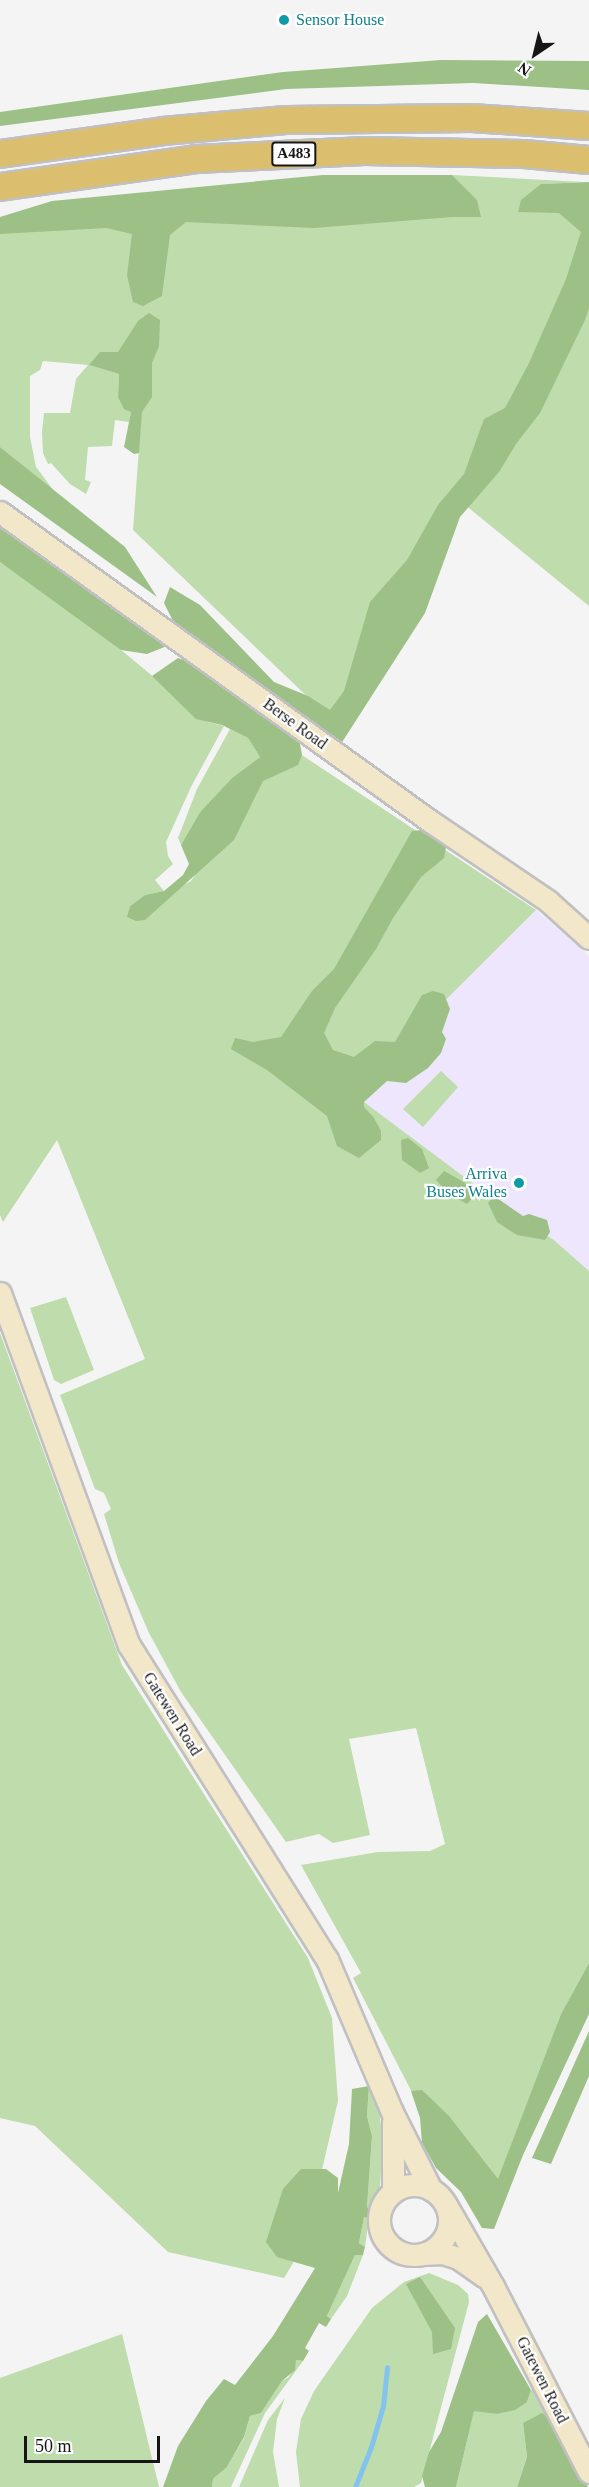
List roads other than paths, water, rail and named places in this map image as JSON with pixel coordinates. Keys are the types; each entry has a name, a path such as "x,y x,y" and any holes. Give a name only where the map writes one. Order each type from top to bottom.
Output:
{"highway":[{"name":"A483","path":"0,154 163,131 286,120 472,118 589,126"},
{"name":"A483","path":"0,187 97,172 219,158 365,151 524,154 589,160"}],"main road":[{"name":"Berse Road","path":"0,512 430,821 548,901 589,938"},
{"name":"Gatewen Road","path":"0,1293 129,1645 327,1959 392,2112 438,2197 494,2288 589,2472"},
{"name":"Gatewen Road","path":"392,2112 395,2156 393,2192 381,2207 379,2216 383,2237 400,2253 442,2253 458,2258 478,2271 494,2288"},
{"path":"393,2192 412,2185 438,2197"},
{"name":"Gatewen Road","path":"424,2254 434,2250 447,2234 448,2213 438,2197"}],"waterway":[{"path":"355,2487 371,2447 383,2406 387,2367"}],"place":[{"name":"Sensor House","path":"284,20"},
{"name":"Arriva Buses Wales","path":"519,1183"}]}
